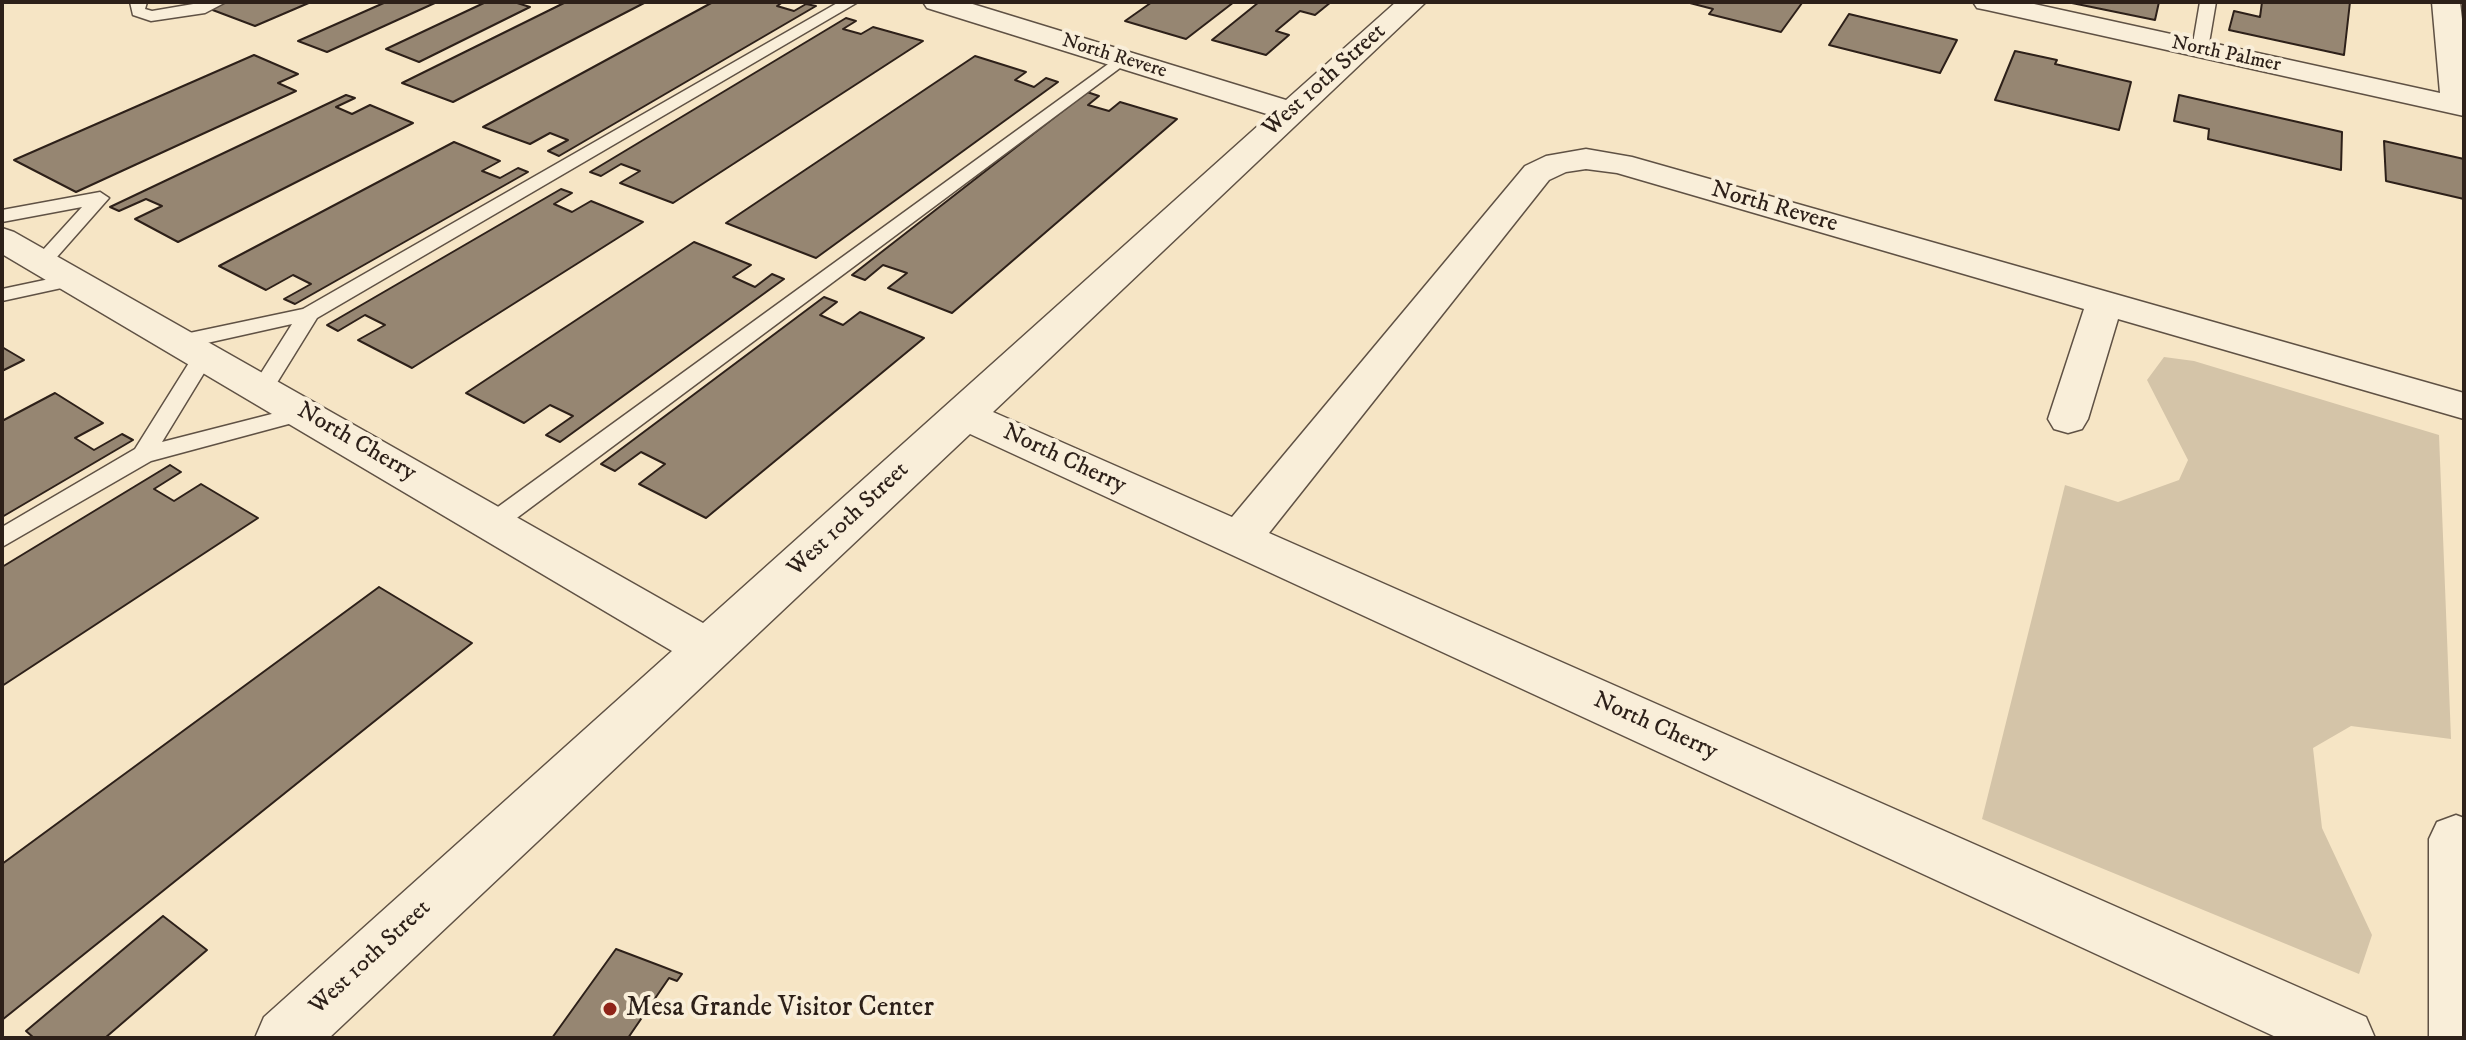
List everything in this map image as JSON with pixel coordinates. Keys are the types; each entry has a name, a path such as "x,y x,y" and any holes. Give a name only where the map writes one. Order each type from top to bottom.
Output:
{"street":[{"name":"North Revere","path":"937,2 1292,112"},
{"name":"West 10th Street","path":"285,1038 1412,2"},
{"name":"North Palmer","path":"1987,2 2460,107"},
{"path":"2446,2 2460,107"},
{"name":"North Revere","path":"1239,540 1537,173 1558,163 1586,159 1620,164 2464,406"},
{"name":"North Cherry","path":"2,239 709,649"},
{"path":"2068,419 2104,304"},
{"name":"North Cherry","path":"964,415 2345,1038"},
{"path":"2456,839 2459,1038"}],"lane":[{"path":"139,2 136,4 138,12 151,16 200,10 218,2"},
{"path":"143,455 192,348 309,314 850,2"},
{"path":"2200,49 2208,2"},
{"path":"493,523 1122,59"},
{"path":"2,216 100,198 57,271 2,295"},
{"path":"262,389 309,314"},
{"path":"2,538 143,455 303,413"}],"shaded area":[{"path":"2164,357 2194,361 2439,435 2451,739 2351,726 2313,748 2322,828 2372,935 2359,974 1982,819 2065,485 2118,502 2179,480 2188,460 2147,380"}],"building":[{"path":"225,2 311,2 255,26 210,9"},
{"path":"386,2 437,2 327,52 298,41"},
{"path":"486,2 514,2 530,7 419,62 386,49"},
{"path":"566,2 646,2 453,102 402,83"},
{"path":"713,2 783,2 777,6 794,11 806,4 816,6 559,156 548,151 568,140 550,133 530,144 483,127"},
{"path":"1152,2 1234,2 1186,39 1125,21"},
{"path":"1259,2 1331,2 1315,15 1300,11 1276,31 1289,35 1266,55 1212,40"},
{"path":"1686,2 1802,3 1781,32 1709,14 1713,9"},
{"path":"2067,2 2159,2 2155,20"},
{"path":"2262,2 2350,2 2344,55 2229,30 2234,11 2260,17"},
{"path":"1849,14 1957,40 1940,73 1829,45"},
{"path":"846,18 856,21 843,29 861,34 873,27 923,41 673,203 620,183 640,171 621,164 601,176 590,172"},
{"path":"2015,51 2131,82 2119,130 1995,100"},
{"path":"254,55 298,74 278,83 296,91 76,192 14,160"},
{"path":"975,56 1026,72 1015,80 1034,87 1046,78 1058,82 816,258 726,223"},
{"path":"1087,92 1099,96 1088,105 1109,111 1120,102 1177,119 952,313 888,288 907,273 883,265 865,280 852,275"},
{"path":"346,95 355,98 336,107 352,114 370,105 413,123 178,242 135,219 162,206 146,199 119,211 110,207"},
{"path":"2179,95 2342,132 2341,170 2208,139 2209,129 2174,121"},
{"path":"2384,141 2464,159 2464,199 2386,181"},
{"path":"454,142 500,161 482,171 500,178 518,168 528,172 295,304 284,299 311,284 293,275 266,290 219,266"},
{"path":"561,189 572,193 554,204 572,212 591,201 643,222 412,368 358,340 385,325 365,315 338,331 327,325"},
{"path":"694,242 751,265 733,277 755,287 772,274 784,279 560,442 546,435 573,416 550,405 524,423 466,393"},
{"path":"824,297 837,302 820,315 843,325 860,312 924,338 706,518 639,484 665,464 641,452 615,471 601,464"},
{"path":"2,347 24,360 2,371"},
{"path":"55,393 103,423 75,438 94,450 122,434 133,440 2,517 2,421"},
{"path":"170,465 181,472 154,489 174,501 201,484 258,518 2,686 2,567"},
{"path":"379,587 472,643 2,1020 2,864"},
{"path":"163,916 207,950 105,1038 34,1038 26,1031"},
{"name":"Mesa Grande Visitor Center","path":"616,949 682,974 677,981 669,978 628,1038 552,1038"}],"place":[{"name":"Mesa Grande Visitor Center","path":"610,1009"}]}
